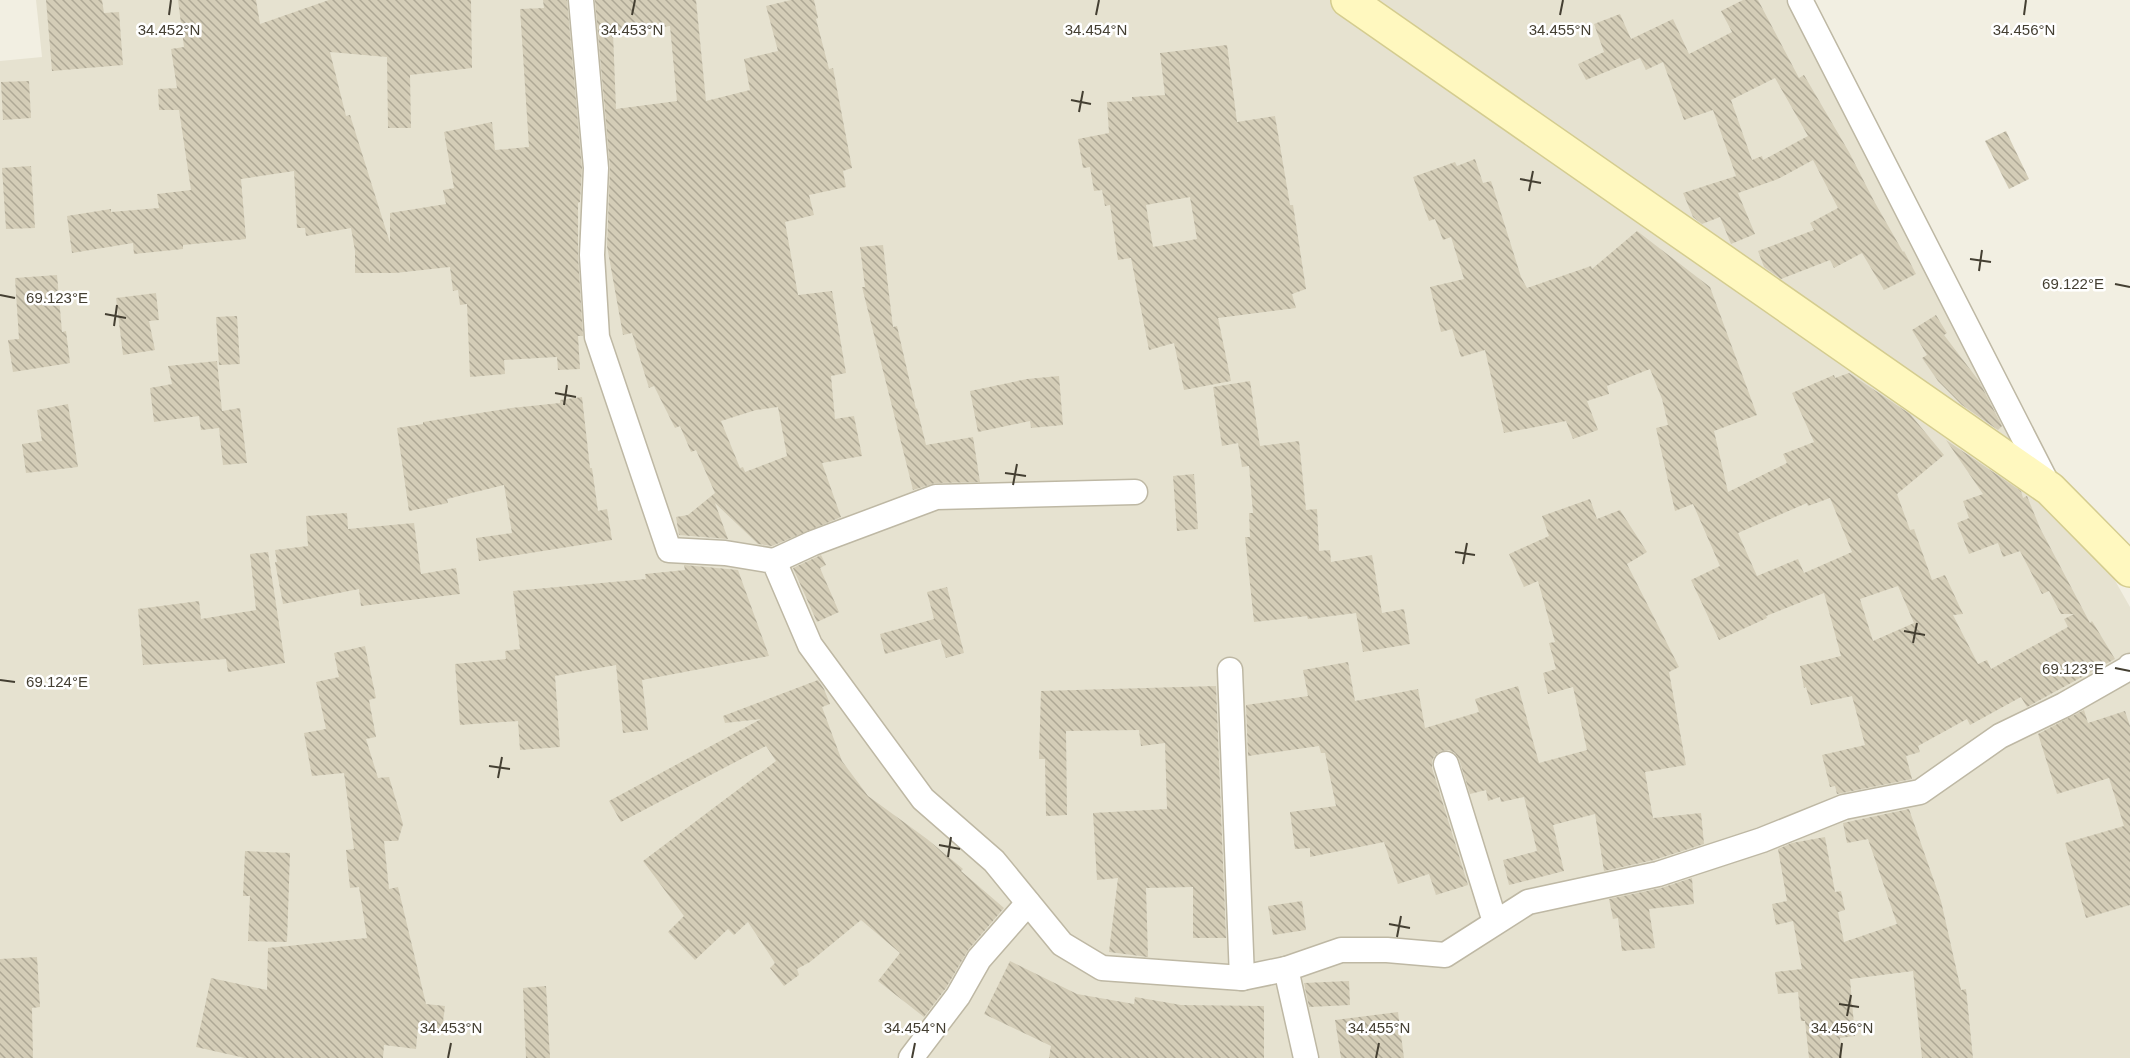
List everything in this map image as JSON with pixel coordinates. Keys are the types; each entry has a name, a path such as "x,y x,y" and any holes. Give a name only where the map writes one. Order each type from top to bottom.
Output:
{"street":[{"path":"581,0 596,168 592,255 597,337 669,550 725,553 774,561 813,543 936,497 1136,492"},
{"path":"1348,0 2050,489 2130,570"},
{"path":"1800,0 2050,489"},
{"path":"774,561 810,645 923,799 994,861 1062,944 1102,968 1242,978 1286,969 1341,951 1387,950 1445,955 1528,902 1658,873 1762,840 1844,807 1920,792 2000,736 2064,705 2130,666"},
{"path":"1230,670 1242,978"},
{"path":"1446,764 1495,922"},
{"path":"911,1058 958,996 979,959 1028,903"},
{"path":"1286,969 1306,1058"}],"shaded area":[{"path":"36,0 1786,0 2130,607 2130,1058 0,1058 0,61 42,57"}],"building":[{"path":"46,0 102,0 104,13 119,12 123,65 52,71"},
{"path":"178,0 256,0 260,24 329,0 471,0 472,68 410,75 411,128 388,128 387,57 330,52 346,116 350,115 390,243 390,213 446,204 443,190 454,188 444,132 492,122 495,150 529,147 520,9 544,8 543,0 567,0 582,168 580,202 578,203 578,256 583,336 578,336 580,369 558,370 557,357 504,360 505,374 470,377 467,304 460,305 458,290 453,291 450,267 395,273 355,273 355,251 351,228 306,236 305,228 297,228 294,171 241,179 246,239 183,245 183,249 134,254 133,243 72,253 67,216 111,209 111,212 159,208 157,194 191,190 179,110 159,110 158,89 177,88 171,49 184,47"},
{"path":"595,0 696,0 706,101 750,90 744,59 778,51 766,6 791,0 814,0 818,18 816,19 829,69 833,68 852,168 843,171 846,187 809,195 814,215 785,222 798,295 832,291 846,373 831,376 835,419 854,416 862,456 822,463 841,517 772,546 758,544 715,503 728,539 679,535 676,517 688,515 715,493 696,450 691,452 680,426 675,428 654,386 649,388 632,333 623,335 607,246 610,167","holes":["670,26 677,101 616,109 613,33","778,407 787,456 745,472 743,467 740,468 721,421 756,410"]},
{"path":"1743,0 1758,0 1799,78 1804,75 1916,274 1884,290 1862,253 1834,268 1830,260 1781,279 1764,267 1758,251 1814,230 1810,223 1838,208 1813,160 1778,179 1738,193 1755,234 1731,244 1720,217 1702,224 1693,217 1683,193 1736,176 1713,110 1684,120 1663,62 1646,70 1640,58 1586,80 1578,64 1604,52 1594,24 1620,14 1631,39 1673,19 1689,54 1732,32 1721,11","holes":["1775,78 1808,136 1763,160 1762,156 1752,160 1731,100"]},
{"path":"1227,45 1237,122 1275,116 1290,205 1293,205 1306,289 1292,294 1296,308 1218,318 1231,381 1184,390 1174,343 1149,350 1131,258 1118,260 1110,205 1105,206 1102,190 1094,191 1090,167 1083,168 1078,139 1109,133 1107,102 1132,101 1132,97 1165,95 1160,53","holes":["1190,197 1197,239 1153,247 1146,205"]},
{"path":"29,81 31,118 3,120 1,82"},
{"path":"2006,131 2029,179 2009,189 1985,141"},
{"path":"1475,159 1483,183 1491,181 1521,277 1527,288 1591,266 1592,269 1637,231 1710,287 1757,415 1714,431 1728,492 1787,463 1783,454 1814,442 1792,393 1834,375 1835,378 1849,373 1910,414 1944,455 1897,494 1910,530 1914,529 1932,580 1945,575 1963,614 1953,615 1978,664 1987,660 1991,669 2068,627 2064,619 2074,614 2061,614 2049,591 2042,594 2020,551 2003,557 1998,543 1969,554 1957,523 1969,518 1963,501 1983,494 1946,440 2021,491 2023,498 2027,496 2040,528 2090,623 2092,621 2115,659 2027,707 2021,697 1970,725 1967,719 1918,746 1920,752 1906,756 1912,779 1837,794 1835,786 1830,787 1822,755 1865,745 1852,696 1811,705 1806,687 1804,688 1800,666 1841,656 1824,593 1766,616 1767,618 1719,640 1691,580 1720,566 1693,504 1675,511 1656,428 1668,425 1662,399 1650,369 1607,386 1609,394 1587,401 1598,430 1573,439 1566,421 1504,433 1485,350 1461,357 1452,329 1441,332 1430,287 1464,279 1451,237 1443,240 1435,219 1429,221 1413,177 1455,162 1457,166","holes":["1830,498 1852,552 1804,573 1798,559 1757,576 1738,533 1807,503 1808,506","1898,586 1914,623 1873,641 1860,599"]},
{"path":"31,166 35,228 6,229 2,168"},
{"path":"883,245 893,327 897,326 926,445 973,437 980,482 935,483 913,490 862,287 865,287 860,247"},
{"path":"57,275 62,332 66,331 70,363 13,372 8,340 19,339 15,278"},
{"path":"156,293 159,320 149,321 155,350 123,355 116,298"},
{"path":"1936,315 1947,333 1944,335 1979,381 2002,426 1998,430 1962,405 1938,381 1922,358 1927,355 1912,330"},
{"path":"237,316 240,364 219,365 216,317"},
{"path":"217,361 222,411 240,408 247,463 223,465 219,428 201,430 199,416 154,422 150,388 172,384 168,366"},
{"path":"1059,376 1063,425 1031,428 1030,421 978,432 970,391 1027,379"},
{"path":"1250,381 1260,446 1299,441 1306,510 1317,509 1319,551 1330,550 1331,562 1372,555 1382,613 1404,609 1410,644 1363,652 1356,613 1254,622 1245,537 1250,537 1249,513 1253,513 1249,466 1242,467 1238,443 1222,446 1213,387"},
{"path":"582,397 590,468 592,468 598,511 607,509 612,540 479,561 476,538 512,533 504,485 447,499 448,503 409,511 397,428 511,408 560,403 560,400"},
{"path":"68,404 78,467 26,473 22,444 42,441 37,410"},
{"path":"1194,474 1198,529 1177,531 1173,476"},
{"path":"1590,499 1597,519 1620,510 1647,552 1627,564 1679,667 1669,672 1686,765 1645,772 1653,818 1701,813 1704,844 1654,860 1604,871 1595,814 1553,825 1564,871 1509,885 1503,860 1537,851 1524,797 1501,802 1500,797 1488,801 1486,790 1470,794 1459,759 1449,750 1435,755 1432,768 1468,885 1436,895 1429,874 1398,884 1384,842 1310,857 1310,848 1295,849 1290,812 1336,806 1325,753 1321,753 1319,746 1248,756 1246,705 1308,696 1303,670 1348,662 1355,701 1418,689 1425,728 1479,712 1475,699 1518,686 1539,763 1587,750 1573,687 1548,694 1543,673 1556,669 1549,643 1555,642 1538,581 1524,587 1509,554 1549,536 1542,516"},
{"path":"347,513 348,529 414,523 421,574 456,568 460,594 361,606 359,589 283,604 275,550 308,546 306,516"},
{"path":"268,552 285,663 228,672 226,659 143,665 138,609 199,601 201,619 256,610 250,554"},
{"path":"821,555 826,565 820,568 839,612 817,622 793,568"},
{"path":"684,565 738,570 769,656 642,680 648,730 623,733 616,665 555,676 560,747 520,750 518,721 460,725 455,664 506,659 505,651 520,649 513,591 646,579 645,574 685,570"},
{"path":"947,587 964,653 946,658 940,639 885,654 880,634 934,619 927,592"},
{"path":"365,646 376,698 369,700 376,737 366,739 378,778 389,777 403,824 398,841 384,841 389,889 398,887 426,1004 445,1006 442,1030 418,1027 416,1049 384,1045 383,1058 245,1058 196,1047 211,978 267,990 268,948 367,938 359,887 350,888 346,850 354,849 344,773 312,776 304,733 326,729 316,682 339,677 334,653"},
{"path":"818,680 830,704 822,707 842,761 868,796 927,839 1004,908 968,950 946,988 924,1017 878,981 900,953 861,920 810,962 797,969 799,975 784,986 770,968 775,963 748,922 734,935 728,929 695,960 668,932 684,916 643,861 776,761 766,746 621,822 609,801 761,719 725,723 723,716"},
{"path":"1216,686 1226,938 1193,938 1193,887 1146,888 1148,957 1109,952 1118,878 1097,880 1093,813 1167,809 1165,743 1141,746 1139,730 1066,731 1067,815 1046,816 1045,759 1039,759 1041,691"},
{"path":"2084,710 2088,723 2125,711 2130,726 2130,905 2086,918 2065,843 2124,826 2109,778 2057,794 2038,734"},
{"path":"1909,809 1941,901 1961,990 1966,989 1973,1058 1922,1058 1913,971 1850,979 1855,1036 1840,1038 1842,1058 1809,1058 1805,1021 1801,1021 1798,992 1778,994 1775,972 1802,969 1793,921 1776,925 1772,904 1787,901 1778,849 1792,843 1825,837 1835,892 1841,891 1845,910 1838,912 1844,942 1897,924 1868,839 1847,843 1843,823"},
{"path":"245,851 290,853 287,942 248,941 250,896 243,896"},
{"path":"1692,878 1694,904 1649,909 1655,948 1622,951 1618,918 1613,919 1609,899 1661,888"},
{"path":"1302,901 1306,930 1273,935 1268,906"},
{"path":"37,957 40,1007 32,1008 33,1058 0,1058 0,959"},
{"path":"1010,961 1077,994 1134,1004 1135,997 1181,1005 1264,1006 1264,1058 1049,1058 1051,1046 984,1014"},
{"path":"1349,981 1350,1005 1309,1007 1304,983"},
{"path":"546,986 550,1058 526,1058 523,988"},
{"path":"1398,1012 1404,1058 1341,1058 1335,1020"}]}
